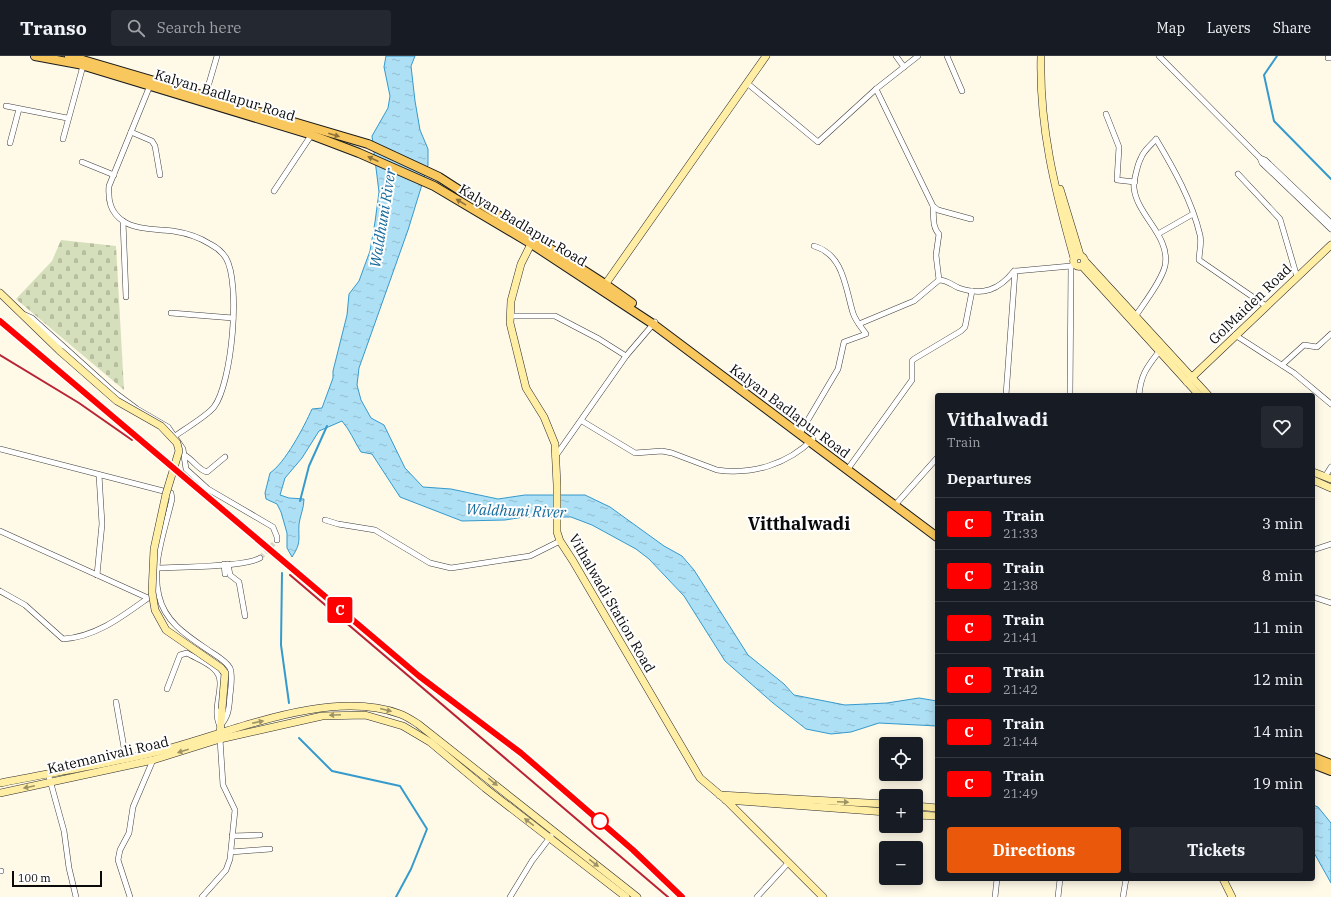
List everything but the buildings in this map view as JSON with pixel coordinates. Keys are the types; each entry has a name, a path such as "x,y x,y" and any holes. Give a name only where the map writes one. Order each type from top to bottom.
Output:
{"main road":[{"name":"Kalyan Badlapur Road","path":"35,56 83,66 205,97 313,132 434,186 532,241"},
{"name":"Kalyan Badlapur Road","path":"68,56 313,132 368,144 439,177 532,241 603,286 802,430 811,441 850,466 935,535"},
{"path":"603,286 766,56"},
{"path":"1041,56 1041,104 1045,121 1047,153 1078,262 1189,380 1205,393"},
{"path":"1042,77 1045,56"},
{"name":"Vithalwadi Station Road","path":"532,241 521,264 511,301 511,316 516,353 526,388 544,417 555,444 557,532 560,541 574,561 700,778 726,800 823,897"},
{"name":"GolMaiden Road","path":"1189,380 1331,245"},
{"path":"1078,262 1135,317 1160,350"},
{"path":"0,293 116,401 161,426 177,443 179,451 166,494 154,549 152,592 156,610 166,630 222,668 225,673 220,732"},
{"name":"Kalyan Badlapur Road","path":"654,323 811,441 935,529"},
{"path":"1189,380 1198,393"},
{"path":"1315,473 1328,477"},
{"path":"1315,481 1331,488"},
{"path":"220,732 320,708 360,706 400,714 423,727 637,897"},
{"path":"220,732 283,725 322,716 365,715 381,718 403,726 418,734 626,897"},
{"path":"281,717 283,725"},
{"path":"418,734 423,727"},
{"name":"Katemanivali Road","path":"0,784 48,773 153,753 220,732"},
{"name":"Katemanivali Road","path":"0,793 153,760 220,732"},
{"path":"1315,758 1331,764"},
{"path":"1315,765 1331,771"},
{"path":"720,795 879,804"},
{"path":"726,800 879,811"},
{"path":"923,807 935,808"},
{"path":"923,815 935,816"},
{"path":"1224,881 1232,897"}],"street":[{"path":"205,97 217,56"},
{"path":"896,56 904,67"},
{"path":"747,83 818,142 876,89 918,56"},
{"path":"947,56 962,92"},
{"path":"1159,56 1260,158 1266,160 1322,217 1331,229"},
{"path":"63,139 67,118 83,66"},
{"path":"151,83 109,186 108,198 112,209 123,221 139,227 193,235 218,249 226,259 232,278 234,301 230,356 222,393 214,408 175,436"},
{"path":"876,89 933,207 934,225 939,234 936,254 939,280"},
{"path":"6,106 67,118"},
{"path":"10,143 19,109"},
{"path":"1106,114 1119,147 1117,180 1135,182"},
{"path":"131,132 152,141 155,146 160,175"},
{"path":"274,191 313,132"},
{"path":"1135,317 1155,287 1165,266 1164,248 1158,234 1143,211 1134,187 1141,157 1156,139 1184,191 1193,214 1200,237 1198,260 1266,306"},
{"path":"82,162 114,175"},
{"path":"1238,174 1280,219 1297,277"},
{"path":"933,207 971,219"},
{"path":"1158,234 1193,214"},
{"path":"1322,217 1331,223"},
{"path":"123,221 126,297"},
{"path":"802,430 838,369 844,342 866,334 853,314 841,269 825,249 814,246"},
{"path":"939,280 972,291 983,292 998,287 1005,282 1014,270 1078,262 1070,393"},
{"path":"1006,393 1014,270"},
{"path":"859,324 914,301 939,280"},
{"path":"850,466 912,380 912,361 961,331 965,327 972,291"},
{"path":"172,313 233,318"},
{"path":"22,314 32,318 114,392 137,409 161,422 175,436 184,455 186,469 208,489 269,525 276,534 276,540"},
{"path":"511,316 555,316 599,339 626,356"},
{"path":"555,458 626,356 654,323"},
{"path":"1282,365 1304,345 1317,347 1331,334"},
{"path":"1236,335 1294,373 1331,404"},
{"path":"1139,393 1141,379 1145,369 1160,350"},
{"path":"582,421 635,453 662,451 717,470 725,471 745,471 768,466 797,454 811,441"},
{"path":"0,449 171,493 172,500 157,568 159,597 170,620 184,633 220,658 230,668 231,679 228,715 220,732"},
{"path":"184,455 190,457 203,471 207,472 225,456"},
{"path":"897,503 935,460"},
{"path":"1328,477 1331,467"},
{"path":"97,574 102,524 99,475"},
{"path":"325,520 338,524 375,530 430,563 450,568 530,556 560,541"},
{"path":"0,531 148,598"},
{"path":"1315,549 1331,544"},
{"path":"157,568 226,564 253,561 260,558"},
{"path":"225,574 226,564"},
{"path":"226,564 230,575 239,582 245,616"},
{"path":"0,591 25,605 63,639 76,638 105,627 148,598 159,597"},
{"path":"1315,598 1331,603"},
{"path":"167,689 180,655 183,653 187,653 214,668 220,677 216,719 220,732 223,785 235,810 231,852 226,870 202,897"},
{"path":"116,702 126,758"},
{"path":"130,897 118,860 120,850 129,833 133,807 153,760"},
{"path":"48,773 64,831 69,868 76,897"},
{"path":"510,897 532,861 554,832"},
{"path":"232,836 260,836"},
{"path":"231,852 270,849"},
{"path":"757,897 789,862"},
{"path":"995,897 997,881"},
{"path":"1058,897 1060,881"},
{"path":"1123,897 1126,881"}],"green space":[{"path":"61,240 116,246 124,390 16,299 52,261"}],"water":[{"name":"Waldhuni River","path":"386,56 415,56 411,66 415,101 420,130 428,149 428,165 408,230 359,368 357,385 361,400 371,418 384,425 405,468 423,487 451,489 498,499 525,495 585,495 610,507 664,546 682,556 694,570 748,655 784,684 794,695 845,705 887,703 919,698 935,701 935,726 879,723 851,732 831,734 806,729 773,703 725,661 684,596 649,559 636,549 592,525 571,517 524,517 505,520 462,521 400,497 372,454 361,452 342,421 319,431 302,458 285,478 280,495 289,498 304,499 299,524 299,540 292,557 287,548 287,533 281,512 277,504 266,499 265,493 270,473 288,453 312,409 322,408 333,378 333,371 347,315 349,294 359,281 370,251 379,192 372,136 388,108 390,96 384,67"},
{"path":"1315,806 1318,807 1331,823 1331,883 1315,855"}],"waterway":[{"path":"1277,56 1264,75 1274,121 1331,179"},
{"path":"300,501 309,466 327,426"},
{"path":"282,573 281,645 289,703"},
{"path":"299,738 332,771 400,786 427,829 411,869 396,897"}],"tunnel":[{"path":"260,558 277,540"}],"railway":[{"path":"0,321 419,676 521,753 633,851 682,897"},
{"path":"0,355 79,403 132,440"},
{"path":"290,575 668,897"}],"train":[{"name":"C","path":"0,321 199,492 419,676 521,753 633,850 682,897"}],"district":[{"name":"Vitthalwadi","path":"799,524"}]}
